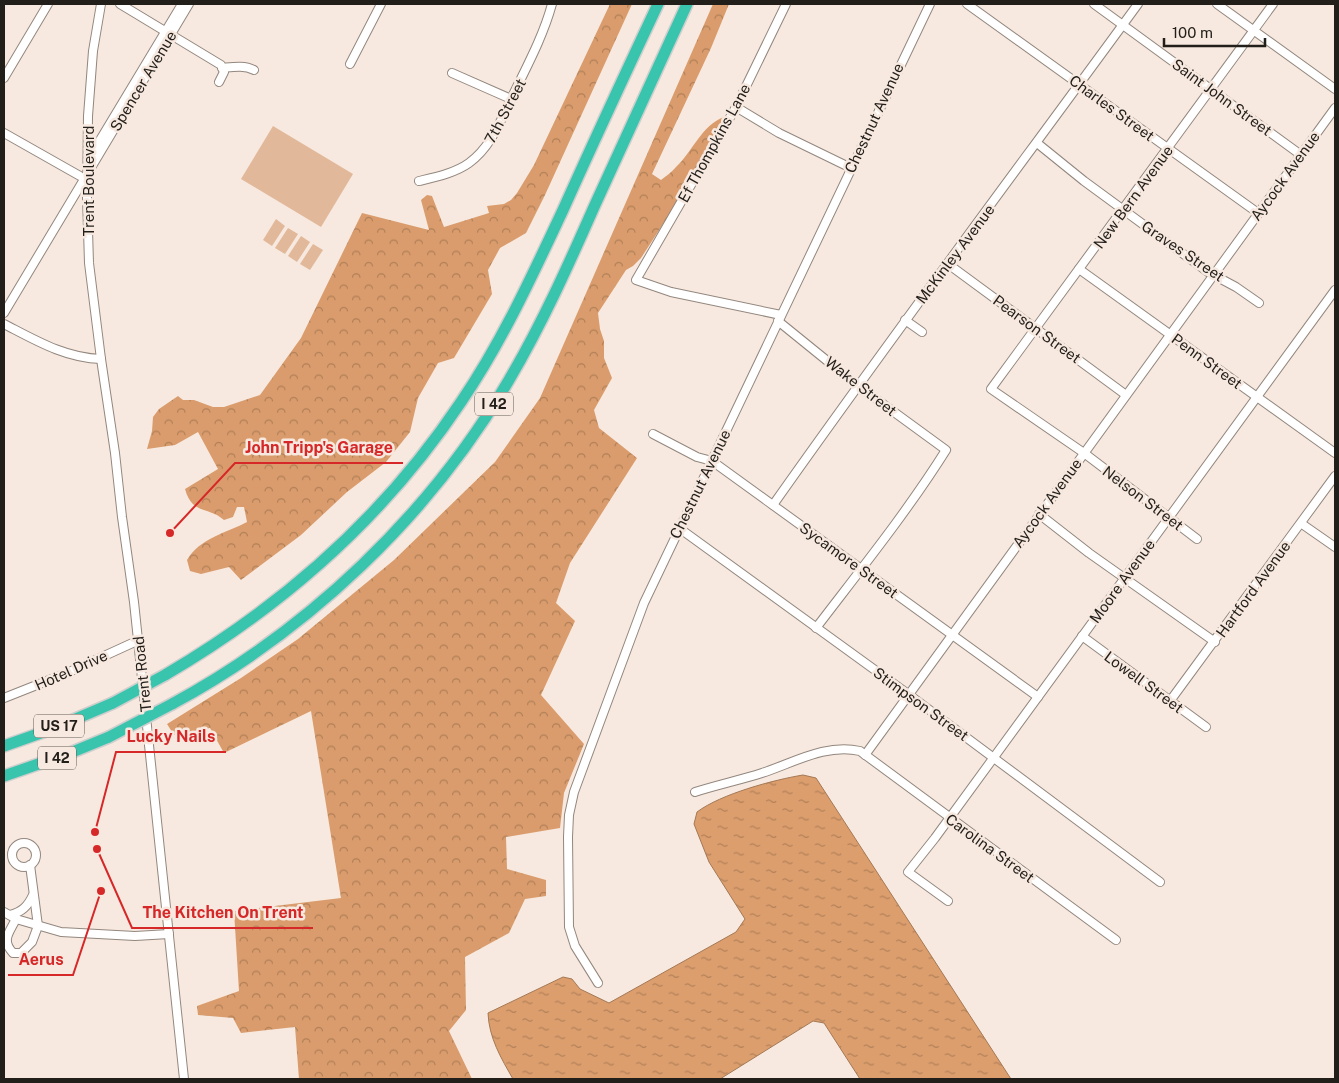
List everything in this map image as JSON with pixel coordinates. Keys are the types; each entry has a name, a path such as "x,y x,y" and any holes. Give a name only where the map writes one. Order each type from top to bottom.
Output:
{"highway":[{"name":"US 17","path":"4,746 52,729 113,703 165,676 227,638 315,569 343,544 394,490 440,432 481,371 518,304 658,4"},
{"name":"I 42","path":"4,776 70,753 108,737 172,704 246,660 314,607 352,574 430,492 461,452 509,381 542,320 687,4"}],"street":[{"path":"4,78 48,4"},
{"name":"Trent Boulevard","path":"101,359 89,263 88,161 92,59 94,37 102,4"},
{"path":"120,4 221,65 224,72 219,82"},
{"name":"Spencer Avenue","path":"4,313 168,33 182,4"},
{"name":"Spencer Avenue","path":"4,303 88,161 168,33 189,4"},
{"path":"350,64 381,4"},
{"name":"7th Street","path":"419,181 453,171 468,164 483,152 494,135 537,44 552,4"},
{"name":"Ef Thompkins Lane","path":"636,280 736,107 786,4"},
{"name":"Chestnut Avenue","path":"598,983 575,946 569,927 568,837 572,799 644,603 930,4"},
{"name":"Charles Street","path":"966,4 1258,213"},
{"name":"Saint John Street","path":"1094,4 1301,154"},
{"name":"McKinley Avenue","path":"773,505 905,320 1138,4"},
{"path":"1217,4 1335,89"},
{"name":"New Bern Avenue","path":"991,389 1273,4"},
{"path":"222,68 238,66 249,67 254,70"},
{"path":"452,73 511,99"},
{"path":"736,107 779,133 851,168"},
{"name":"Aycock Avenue","path":"865,755 1335,108"},
{"path":"4,133 80,176"},
{"name":"Graves Street","path":"1036,143 1123,210 1213,275 1236,287 1259,303"},
{"name":"Pearson Street","path":"948,264 1126,395"},
{"name":"Penn Street","path":"1079,269 1335,454"},
{"name":"Wake Street","path":"636,280 671,292 779,318 858,385 946,450 862,570"},
{"name":"Moore Avenue","path":"948,901 908,872 1335,290"},
{"path":"905,320 922,332"},
{"path":"4,324 63,352 77,357 101,359"},
{"name":"Trent Road","path":"101,359 139,640 184,1079"},
{"name":"Nelson Street","path":"991,389 1084,453 1197,538"},
{"name":"Sycamore Street","path":"653,434 697,457 712,461 1038,697"},
{"name":"Hartford Avenue","path":"1170,702 1302,524 1335,476"},
{"path":"1039,514 1124,578 1215,642"},
{"path":"1302,524 1335,547"},
{"name":"Stimpson Street","path":"679,528 994,757 1160,882"},
{"path":"816,628 862,570"},
{"name":"Lowell Street","path":"1082,636 1206,727"},
{"name":"Hotel Drive","path":"4,698 67,673 139,640"},
{"path":"694,792 761,774 824,751 848,748 860,751 865,755"},
{"name":"Carolina Street","path":"865,755 1116,940"},
{"path":"10,916 6,940 7,946 13,953 21,953 32,942 38,926 30,865"},
{"path":"10,916 21,912 34,894"},
{"path":"10,916 60,932 86,935 135,936 157,933 169,934"}],"shaded area":[{"path":"273,126 353,174 321,227 241,179"},
{"path":"276,219 285,226 272,246 263,240"},
{"path":"288,228 298,234 285,254 275,248"},
{"path":"301,236 310,242 297,262 288,256"},
{"path":"313,244 323,250 310,270 300,264"}],"green space":[{"path":"610,4 632,4 526,233 500,248 488,270 492,294 454,358 438,363 418,398 410,432 386,462 347,492 301,535 241,580 229,567 201,574 190,571 187,560 199,546 247,522 244,507 237,507 233,517 224,520 196,507 188,497 185,489 218,469 198,432 175,445 147,449 152,431 153,417 159,409 178,396 183,400 194,400 213,407 224,407 260,395 301,338 362,213 429,230 421,200 427,195 432,196 444,227 489,213 487,206 504,204 511,200 534,165"},
{"path":"713,4 729,4 711,48 652,174 661,180 669,174 682,161 709,126 724,117 676,204 641,258 626,270 598,313 604,341 604,358 612,378 594,410 599,428 637,458 570,563 556,603 575,621 541,695 584,744 564,793 560,828 506,837 507,869 546,880 546,896 525,899 509,933 465,957 466,1010 449,1031 472,1079 299,1079 295,1027 241,1033 233,1018 198,1015 197,1006 239,991 234,911 341,898 311,711 224,753 210,728 174,735 167,724 241,678 298,639 394,560 495,462 540,398"}],"water":[{"path":"803,775 816,778 1011,1079 860,1079 824,1023 813,1021 720,1079 513,1079 493,1039 488,1013 563,977 572,979 580,989 609,1003 736,932 745,919 709,862 694,824 697,812 719,799 733,794 777,780"}],"place":[{"name":"John Tripp's Garage","path":"170,533"},
{"name":"Lucky Nails","path":"95,832"},
{"name":"The Kitchen On Trent","path":"97,849"},
{"name":"Aerus","path":"101,891"}]}
